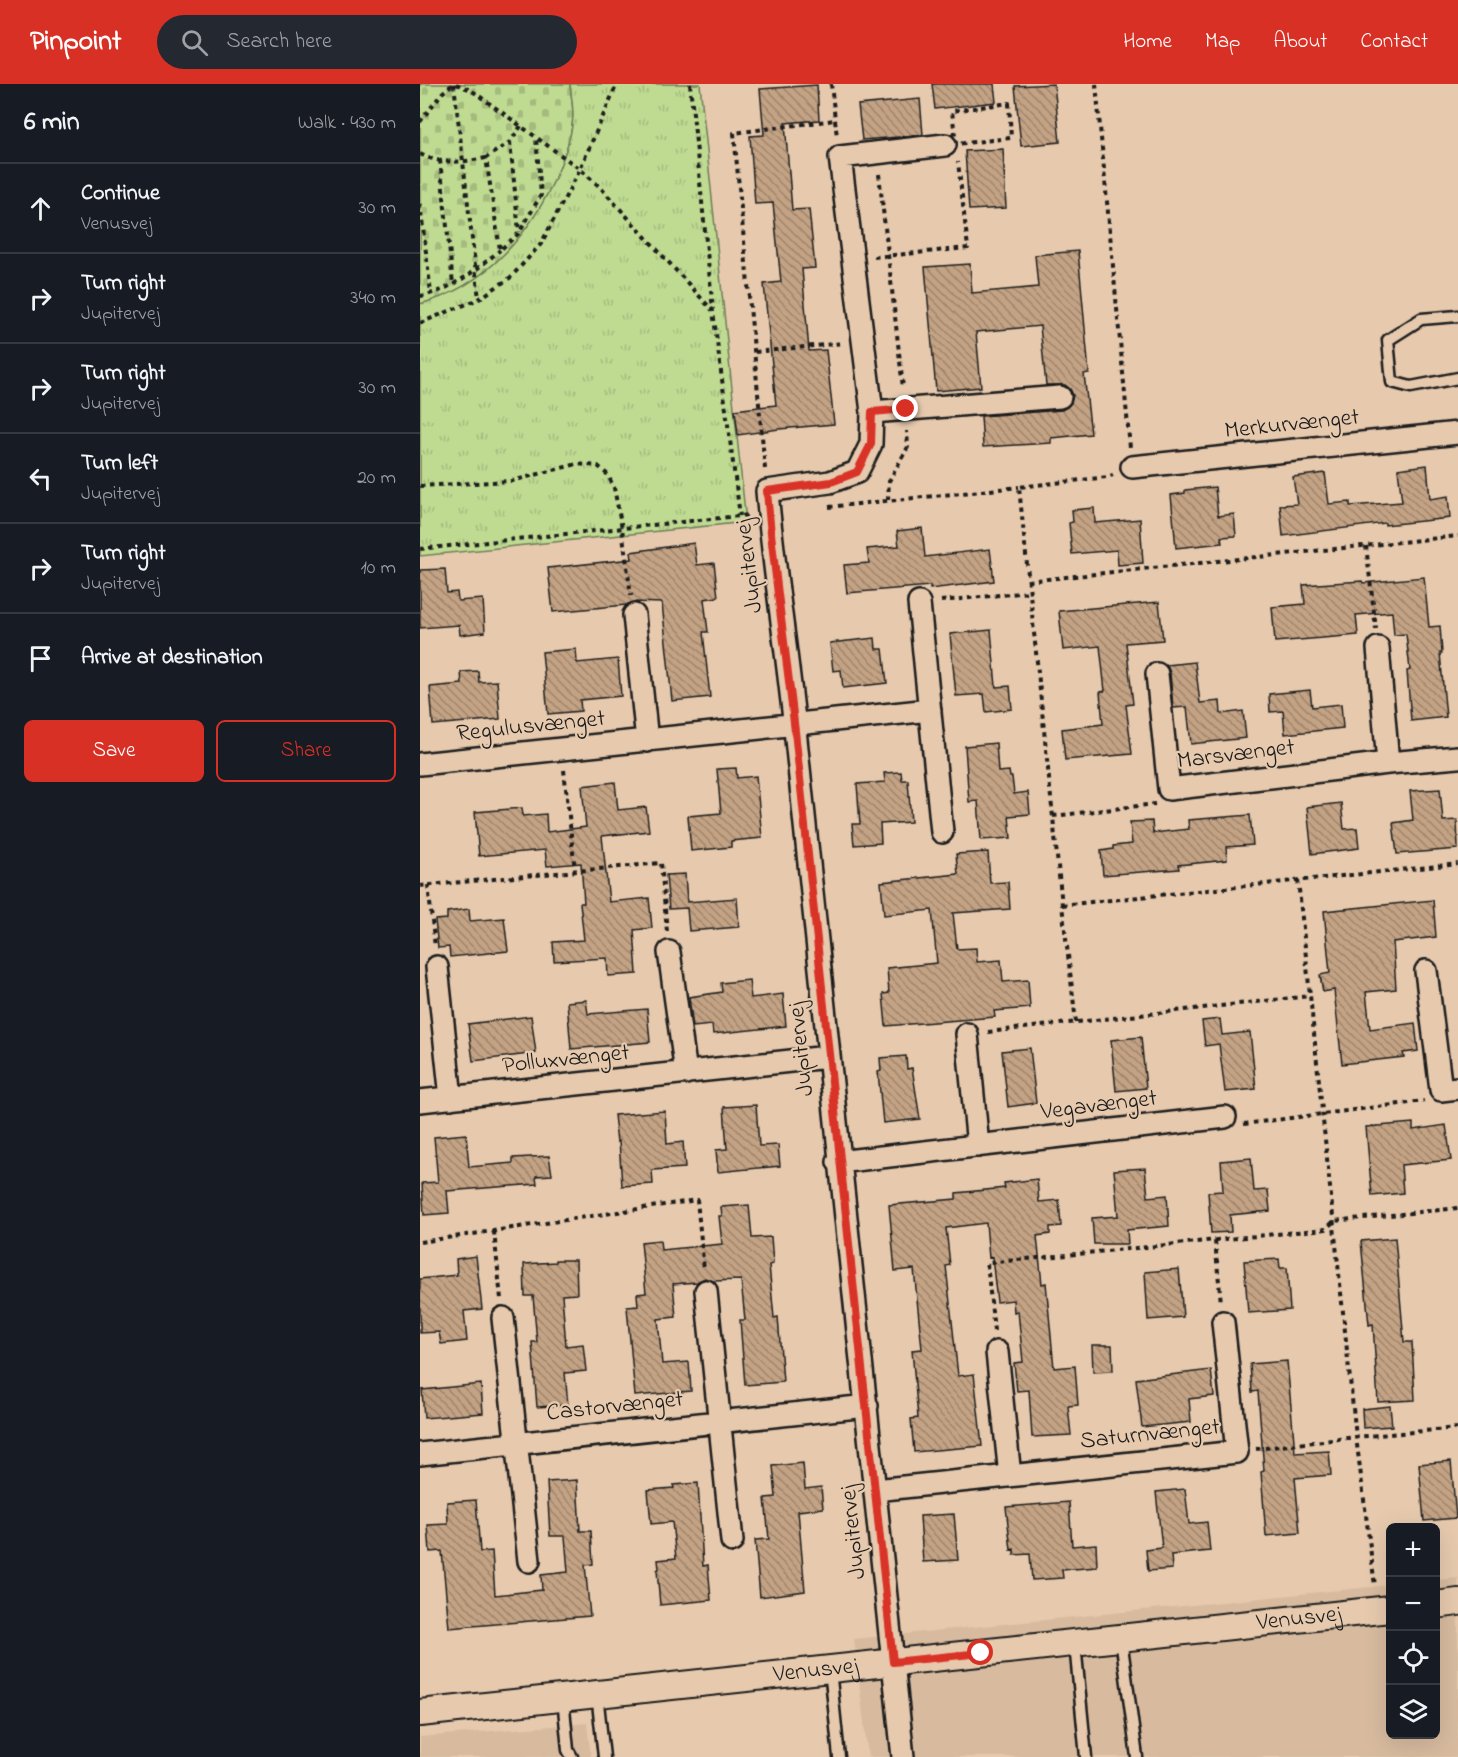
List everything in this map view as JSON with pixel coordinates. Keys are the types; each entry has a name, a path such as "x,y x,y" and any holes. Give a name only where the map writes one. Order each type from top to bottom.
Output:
{"street":[{"path":"840,157 953,149"},
{"name":"Jupitervej","path":"840,157 872,412 871,444 857,472 831,482 767,491 795,725 838,1162 867,1406 903,1757"},
{"path":"872,412 1060,397"},
{"name":"Merkurvænget","path":"1132,467 1458,433"},
{"path":"919,603 942,832"},
{"path":"633,615 647,741"},
{"path":"1378,648 1388,763"},
{"name":"Marsvænget","path":"1157,674 1169,789 1458,757"},
{"name":"Regulusvænget","path":"420,764 930,710"},
{"path":"669,952 686,1073"},
{"path":"437,967 452,1098"},
{"path":"1426,970 1450,1089"},
{"path":"967,1034 978,1146"},
{"name":"Polluxvænget","path":"420,1101 828,1057"},
{"name":"Vegavænget","path":"838,1162 1225,1117"},
{"name":"Castorvænget","path":"706,1292 732,1541"},
{"name":"Castorvænget","path":"503,1318 529,1561"},
{"name":"Saturnvænget","path":"875,1490 1237,1452 1223,1322"},
{"path":"997,1352 1010,1476"},
{"name":"Castorvænget","path":"420,1454 867,1406"},
{"path":"1440,1604 1458,1602"},
{"name":"Venusvej","path":"420,1713 1384,1610"}],"lane":[{"path":"1458,316 1421,319 1388,340 1392,382 1411,387 1458,378"},
{"path":"1121,1638 1137,1757"},
{"path":"1075,1643 1086,1757"},
{"path":"830,1668 839,1757"},
{"path":"597,1694 604,1757"},
{"path":"563,1698 568,1750 572,1757"}],"path":[{"path":"420,122 442,93 454,84"},
{"path":"454,84 471,90 600,186 713,310"},
{"path":"454,84 479,299"},
{"path":"420,323 479,299 511,277 541,244 580,169 617,84"},
{"path":"690,84 713,310 740,516"},
{"path":"831,84 840,157"},
{"path":"823,507 1107,477 1132,467 1096,84"},
{"path":"852,259 969,248 953,149 952,111 1009,103 1011,138 953,149"},
{"path":"767,491 734,133 835,120"},
{"path":"420,154 440,160 463,162 486,158 510,142 521,126"},
{"path":"420,296 453,284 476,271 519,233 541,195 536,137"},
{"path":"510,142 519,233"},
{"path":"877,153 906,409 908,447 890,481 888,500"},
{"path":"486,158 500,250"},
{"path":"440,160 453,284"},
{"path":"420,204 431,293"},
{"path":"755,352 863,340"},
{"path":"420,486 512,481 577,464 598,466 608,475 614,488 633,615"},
{"path":"1019,487 1076,1022"},
{"path":"420,549 768,513"},
{"path":"1028,580 1458,536"},
{"path":"1366,546 1378,648"},
{"path":"919,603 1030,592"},
{"path":"562,749 575,871"},
{"path":"1053,816 1160,804 1169,789"},
{"path":"420,886 661,863 669,952"},
{"path":"1062,905 1458,864"},
{"path":"1298,880 1356,1437 1384,1610"},
{"path":"428,885 437,967"},
{"path":"967,1034 1309,996"},
{"path":"1225,1117 1230,1126 1436,1099 1450,1089"},
{"path":"420,1242 697,1200 706,1292"},
{"path":"997,1352 987,1263 1326,1229 1334,1221 1458,1208"},
{"path":"494,1232 503,1318"},
{"path":"1215,1241 1223,1322"},
{"path":"1237,1452 1356,1437 1458,1428"}],"shaded area":[{"path":"1458,1578 1458,1757 868,1757 854,1639 1386,1585 1386,1739 1440,1739 1440,1580"},
{"path":"587,1723 591,1757 420,1757 420,1737"}],"green space":[{"path":"420,84 570,84 573,116 570,136 559,169 549,192 522,234 487,270 444,296 420,304"},
{"path":"570,84 700,84 746,522 420,556 420,304 444,296 487,270 522,234 549,192 566,149 573,116"}],"building":[{"path":"932,84 994,84 996,102 935,109"},
{"path":"1054,84 1060,142 1021,146 1015,86"},
{"path":"817,85 819,120 785,123 792,210 809,209 815,268 802,269 809,351 826,350 834,424 738,435 735,410 776,405 764,284 781,282 773,203 755,204 750,136 764,135 760,89"},
{"path":"920,99 923,135 862,140 858,105"},
{"path":"1003,149 1006,208 969,210 965,151"},
{"path":"1078,251 1089,373 1084,374 1091,434 1051,438 1051,443 983,447 981,416 1062,410 1071,403 1073,395 1065,385 1046,385 1040,326 976,332 981,387 936,391 925,267 970,264 972,293 1038,287 1035,255"},
{"path":"1427,465 1430,499 1448,496 1450,518 1385,525 1385,523 1283,536 1280,505 1297,504 1293,477 1325,473 1329,504 1350,502 1350,506 1402,502 1398,469"},
{"path":"1215,487 1218,516 1234,514 1236,536 1221,537 1222,543 1176,548 1171,495 1185,493 1185,490"},
{"path":"1094,508 1095,523 1140,519 1143,563 1118,565 1117,550 1072,554 1069,523 1073,522 1072,510"},
{"path":"922,528 925,557 990,549 994,581 930,589 930,586 847,593 844,565 869,563 867,549 899,546 897,531"},
{"path":"694,543 697,565 714,563 718,597 704,599 708,632 703,632 710,697 672,701 662,603 633,602 626,605 553,612 548,568 632,559 631,552"},
{"path":"445,569 447,593 457,592 458,601 483,599 485,632 460,635 459,625 420,628 420,570"},
{"path":"1424,577 1429,627 1440,626 1446,717 1411,721 1407,671 1410,670 1406,634 1394,635 1392,612 1356,615 1358,635 1275,642 1272,607 1305,604 1303,585 1362,581 1363,583"},
{"path":"1159,602 1163,640 1126,643 1133,704 1126,705 1132,754 1065,760 1062,729 1103,724 1100,692 1105,691 1100,646 1063,650 1059,611"},
{"path":"991,630 996,687 1010,686 1012,709 986,712 984,694 956,696 950,634"},
{"path":"875,638 876,649 883,649 887,683 843,688 841,670 833,671 830,643"},
{"path":"576,649 577,663 618,659 621,696 580,700 581,711 548,714 542,652"},
{"path":"1195,662 1200,703 1220,701 1221,714 1243,711 1246,738 1191,744 1187,707 1173,708 1170,673 1167,665"},
{"path":"478,671 479,682 497,681 500,719 433,725 430,687 462,684 461,672"},
{"path":"1310,690 1312,707 1341,704 1343,728 1285,734 1283,711 1270,712 1269,694"},
{"path":"996,743 998,772 1009,771 1014,794 1028,792 1030,814 1009,816 1011,838 981,840 978,801 969,802 965,746"},
{"path":"736,768 737,778 756,776 762,838 731,841 731,847 691,851 688,816 721,813 717,769"},
{"path":"901,772 902,780 908,780 911,822 880,824 881,843 854,845 852,824 860,824 857,784 885,782 884,773"},
{"path":"615,782 618,810 646,807 649,831 602,836 609,902 649,898 652,928 634,930 637,974 608,976 607,958 554,961 553,942 584,940 580,903 584,903 581,863 547,866 545,850 479,856 475,812 522,808 523,816 546,814 547,832 586,827 582,786"},
{"path":"1440,789 1443,821 1457,820 1458,849 1397,854 1393,823 1413,820 1410,791"},
{"path":"1341,803 1344,829 1357,828 1359,848 1312,854 1307,807"},
{"path":"1250,815 1253,845 1226,847 1227,860 1178,865 1179,869 1103,875 1101,851 1113,849 1113,846 1132,844 1130,822 1152,821 1153,833 1189,829 1188,820"},
{"path":"988,852 990,883 1008,882 1010,909 953,913 957,949 976,948 977,962 1001,960 1003,982 1028,980 1030,1008 994,1011 995,1017 886,1026 883,994 889,993 887,968 937,963 932,910 884,915 881,882 958,874 956,854"},
{"path":"685,874 687,902 737,898 739,927 689,931 687,908 669,909 666,875"},
{"path":"1433,900 1436,937 1393,942 1396,989 1366,992 1370,1029 1415,1023 1418,1051 1403,1053 1404,1057 1342,1064 1334,990 1323,992 1320,975 1330,973 1324,911"},
{"path":"469,909 470,921 504,918 508,951 450,957 449,947 438,948 435,920 447,919 447,912"},
{"path":"749,980 751,998 783,994 786,1026 713,1034 712,1025 693,1027 689,997 722,992 721,983"},
{"path":"586,1000 588,1014 647,1009 650,1042 571,1049 567,1002"},
{"path":"531,1016 536,1053 473,1061 468,1024"},
{"path":"1220,1019 1222,1035 1250,1032 1256,1089 1225,1092 1219,1044 1205,1046 1202,1021"},
{"path":"1141,1037 1146,1088 1116,1091 1111,1040"},
{"path":"1030,1048 1036,1103 1008,1107 1002,1051"},
{"path":"906,1056 907,1069 912,1068 920,1119 883,1123 878,1072 881,1071 880,1058"},
{"path":"756,1105 759,1146 778,1145 780,1166 718,1172 716,1150 727,1149 724,1107"},
{"path":"665,1111 667,1144 683,1142 685,1168 652,1170 653,1184 622,1186 619,1141 617,1142 614,1115"},
{"path":"1413,1123 1413,1130 1446,1125 1451,1160 1401,1165 1403,1193 1372,1196 1366,1127"},
{"path":"466,1134 469,1167 513,1163 513,1158 549,1156 552,1175 536,1176 537,1184 447,1191 449,1213 424,1215 422,1183 438,1182 434,1137"},
{"path":"1251,1158 1254,1191 1268,1190 1270,1211 1230,1215 1231,1232 1211,1233 1208,1192 1223,1191 1221,1161"},
{"path":"1145,1168 1148,1197 1167,1195 1169,1226 1127,1230 1128,1244 1094,1244 1092,1218 1118,1216 1114,1170"},
{"path":"1037,1179 1039,1202 1059,1200 1061,1226 1050,1227 1050,1234 1037,1236 1042,1284 1046,1283 1054,1368 1075,1366 1078,1405 1068,1406 1071,1435 1032,1437 1029,1390 1017,1391 1014,1363 1023,1362 1018,1311 1014,1312 1013,1300 997,1302 992,1257 989,1258 986,1223 946,1228 950,1265 946,1266 958,1376 974,1374 982,1446 914,1452 911,1419 918,1418 912,1350 922,1349 914,1269 895,1271 889,1205 956,1199 956,1193 1005,1188 1004,1183"},
{"path":"749,1205 752,1238 771,1237 773,1264 769,1265 774,1318 778,1317 783,1382 745,1385 740,1320 745,1320 741,1280 713,1281 705,1278 697,1282 673,1284 676,1317 658,1319 662,1364 689,1362 691,1391 635,1396 627,1307 638,1306 637,1294 646,1293 641,1242 660,1240 661,1250 722,1244 719,1216 722,1216 721,1207"},
{"path":"1395,1238 1404,1342 1412,1342 1415,1400 1378,1402 1373,1324 1369,1325 1361,1241"},
{"path":"476,1256 482,1309 464,1311 467,1341 441,1344 439,1332 420,1333 420,1279 457,1275 456,1259"},
{"path":"1279,1259 1280,1268 1287,1268 1290,1310 1248,1313 1244,1261"},
{"path":"556,1260 576,1260 577,1294 562,1295 566,1346 583,1344 586,1371 565,1373 568,1405 537,1407 532,1342 537,1342 533,1296 525,1296 524,1264 556,1262"},
{"path":"1179,1269 1183,1317 1148,1320 1145,1272"},
{"path":"1092,1345 1112,1345 1113,1371 1093,1372"},
{"path":"1287,1361 1295,1453 1329,1451 1331,1475 1295,1478 1300,1533 1266,1536 1258,1391 1252,1392 1250,1364"},
{"path":"1211,1370 1214,1396 1189,1399 1191,1422 1142,1427 1136,1379"},
{"path":"481,1384 483,1413 424,1418 422,1390"},
{"path":"1390,1406 1392,1426 1363,1428 1362,1409"},
{"path":"1451,1461 1456,1518 1424,1521 1419,1464"},
{"path":"803,1463 805,1489 821,1487 823,1508 798,1511 805,1591 760,1597 755,1540 769,1539 765,1498 776,1497 773,1466"},
{"path":"577,1480 580,1531 591,1531 593,1564 585,1565 590,1616 449,1628 442,1551 430,1552 428,1525 448,1524 447,1502 476,1500 480,1552 492,1551 495,1595 542,1590 541,1575 568,1572 565,1536 550,1536 547,1482"},
{"path":"698,1483 703,1566 708,1565 711,1600 660,1605 658,1560 676,1558 672,1522 651,1524 648,1490"},
{"path":"1185,1489 1189,1524 1207,1522 1210,1551 1171,1555 1172,1569 1148,1571 1146,1550 1162,1548 1156,1492"},
{"path":"1069,1502 1072,1546 1096,1544 1097,1567 1062,1570 1063,1578 1032,1580 1030,1554 1014,1555 1014,1549 1011,1550 1006,1507"},
{"path":"954,1514 958,1560 923,1562 920,1516"}],"route":[{"path":"906,409 872,412 871,444 857,472 831,482 767,491 768,513 795,725 838,1162 867,1406 893,1662 981,1653"}]}
